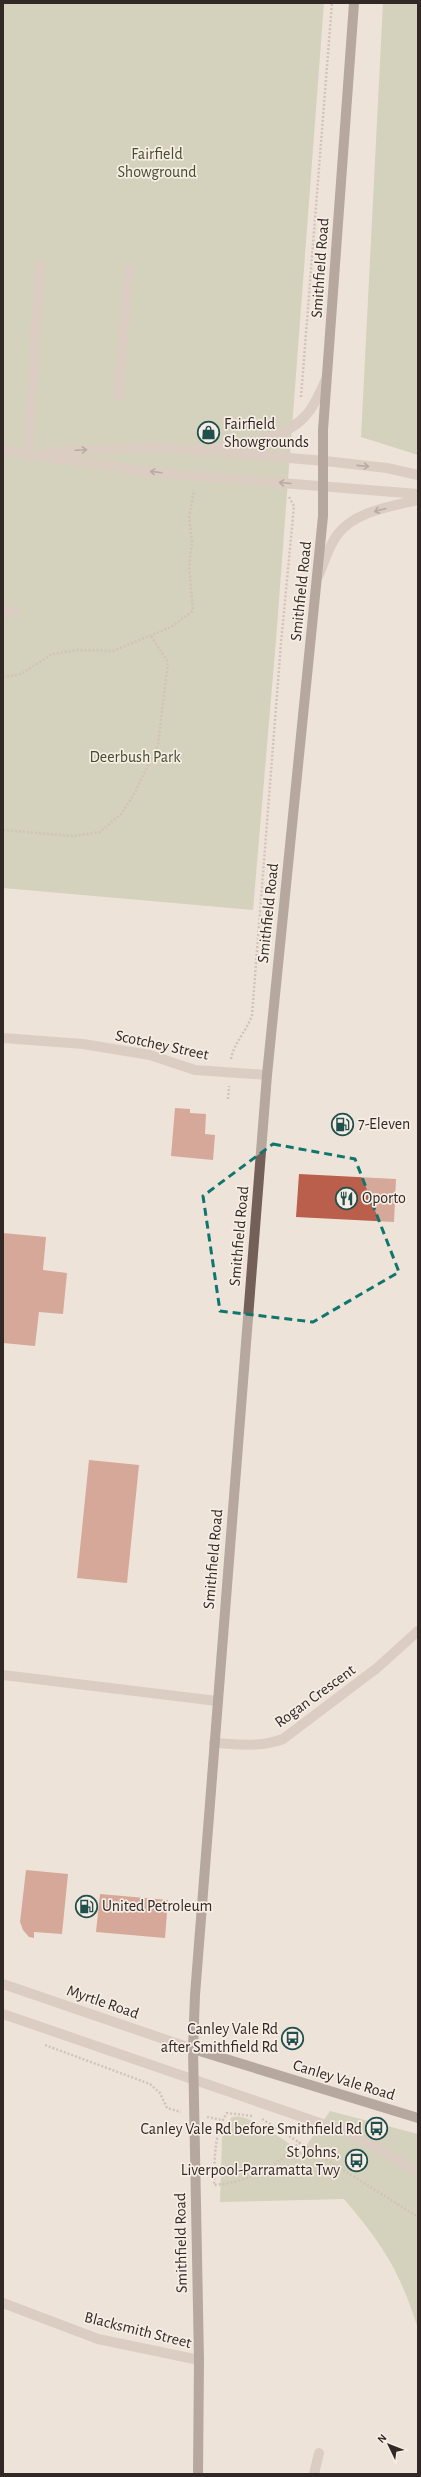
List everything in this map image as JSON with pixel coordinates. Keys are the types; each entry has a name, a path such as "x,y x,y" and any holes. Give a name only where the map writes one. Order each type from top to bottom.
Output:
{"main road":[{"name":"Smithfield Road","path":"198,2474 199,2360 193,2049 195,1995 267,1074 319,575 324,486 323,430 326,379 354,3"},
{"name":"Canley Vale Road","path":"193,2049 418,2118"}],"street":[{"path":"28,453 40,266"},
{"path":"118,396 129,268"},
{"path":"194,450 233,445 284,432 296,425 308,414 326,379"},
{"path":"28,453 156,447 324,461 387,468 418,475"},
{"path":"3,450 156,473 418,494"},
{"path":"319,575 336,536 345,526 369,513 418,500"},
{"path":"3,611 16,612"},
{"name":"Scotchey Street","path":"3,1038 83,1044 150,1055 195,1070 267,1074"},
{"name":"Rogan Crescent","path":"214,1743 256,1745 269,1744 283,1739 378,1668 418,1631"},
{"path":"3,1675 217,1701"},
{"name":"Myrtle Road","path":"3,1984 193,2049"},
{"path":"3,2014 340,2130 368,2142 418,2172"},
{"name":"Blacksmith Street","path":"3,2303 98,2339 199,2360"},
{"path":"314,2474 319,2453"}],"path":[{"path":"298,403 302,388 332,3"},
{"path":"3,677 21,674 52,654 78,650 113,651 151,636 171,626 193,611 189,566 192,541 189,518 193,490 200,490"},
{"path":"231,1060 233,1047 248,1028 252,1015 281,643 294,506 289,497 282,496"},
{"path":"3,830 73,836 100,832 121,814 133,796 158,745 168,662 151,636"},
{"path":"40,2043 150,2084 160,2093 167,2108"},
{"path":"300,2142 277,2164 238,2182 214,2185 217,2134 222,2120 227,2113 244,2114 262,2119 300,2142 418,2217"}],"highlighted area":[{"path":"273,1144 355,1159 399,1272 313,1322 220,1311 203,1196"}],"green space":[{"name":"Fairfield Showground","path":"3,3 324,3 276,640 253,910 3,888"},
{"path":"383,3 418,3 418,455 361,437"},
{"path":"330,2111 418,2134 418,2329 404,2291 389,2260 380,2245 344,2199 220,2202 222,2138 231,2118 246,2118 302,2152"}],"building":[{"path":"175,1108 190,1109 190,1113 206,1114 205,1134 215,1135 213,1160 171,1156"},
{"name":"Oporto","path":"299,1174 396,1179 394,1222 296,1217"},
{"path":"3,1233 46,1237 43,1270 67,1273 63,1314 39,1312 35,1346 3,1343"},
{"path":"89,1460 139,1465 127,1583 77,1578"},
{"path":"26,1870 68,1874 62,1934 34,1932 34,1938 29,1937 23,1930 20,1922"},
{"path":"100,1894 168,1900 165,1938 96,1932"}],"place":[{"name":"Fairfield Showgrounds","path":"208,433"},
{"name":"7-Eleven","path":"342,1124"},
{"name":"Oporto","path":"346,1198"},
{"name":"United Petroleum","path":"87,1906"},
{"name":"Canley Vale Rd after Smithfield Rd","path":"293,2038"},
{"name":"Canley Vale Rd before Smithfield Rd","path":"377,2129"},
{"name":"St Johns, Liverpool-Parramatta Twy","path":"356,2161"}],"park label":[{"name":"Deerbush Park","path":"135,757"}]}
